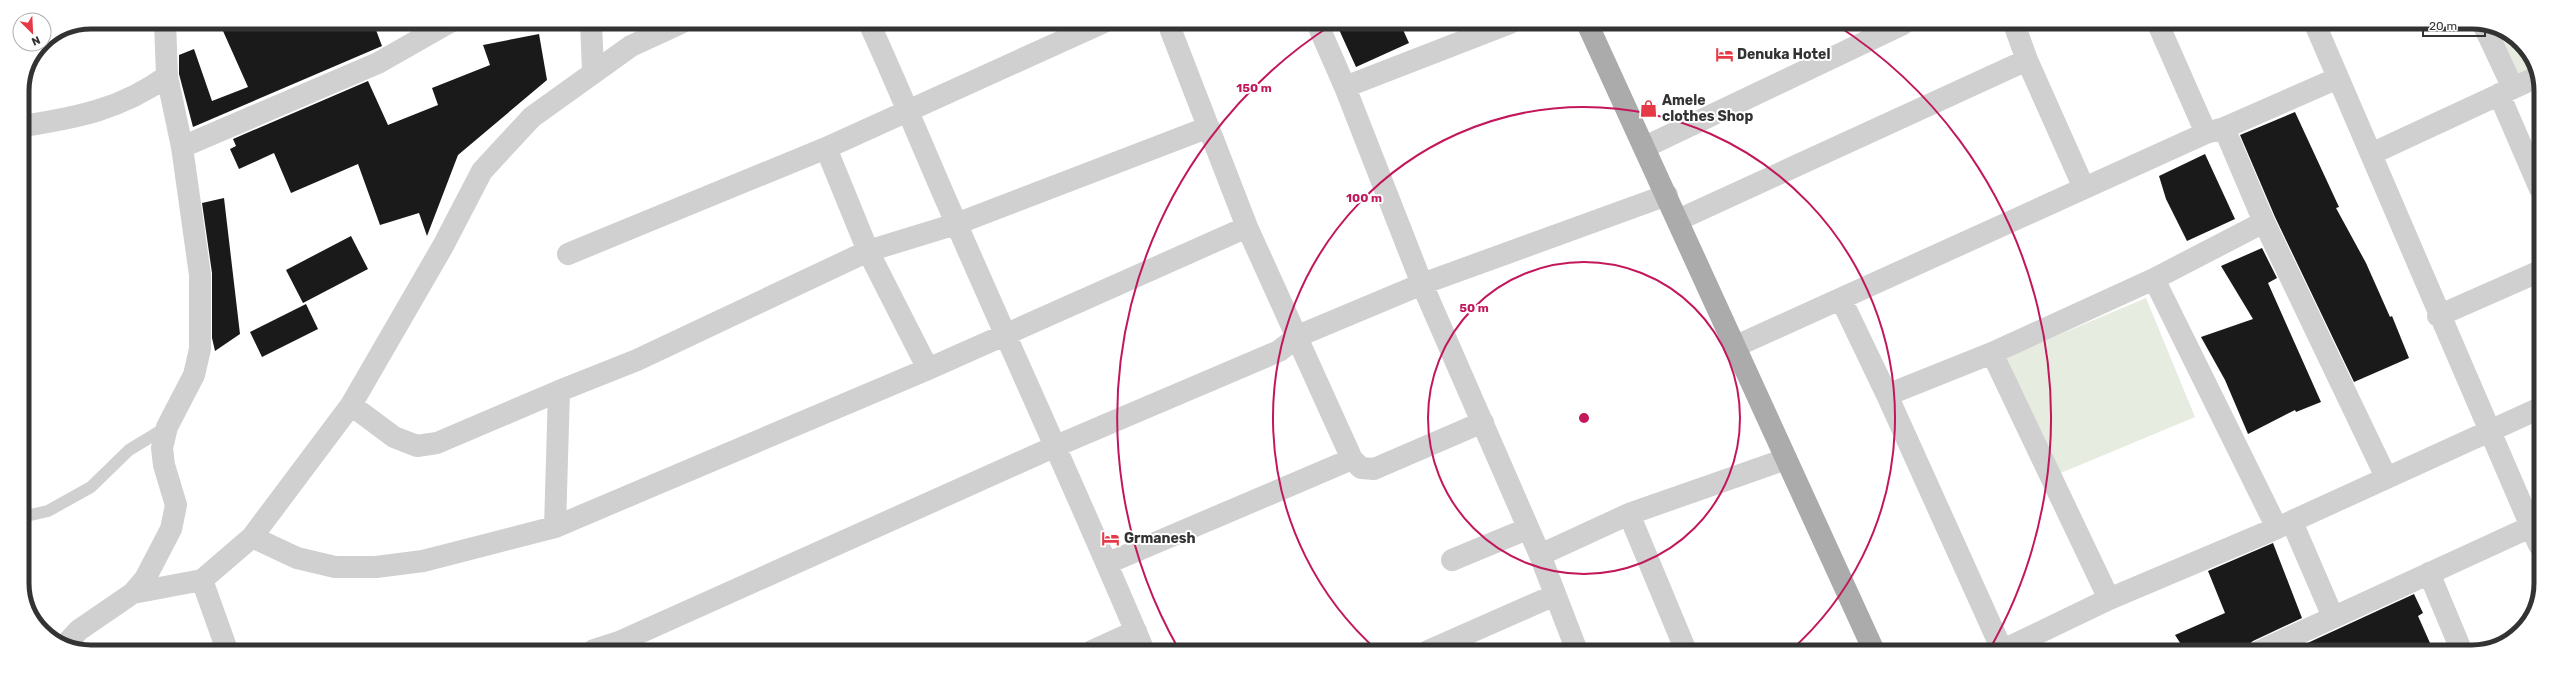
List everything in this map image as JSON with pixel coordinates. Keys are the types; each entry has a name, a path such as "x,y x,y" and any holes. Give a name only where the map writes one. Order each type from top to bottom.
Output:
{"main road":[{"path":"1590,29 1667,195 1734,347 1871,645"}],"street":[{"path":"69,641 79,630 133,593 145,579 171,529 176,505 164,465 162,448 167,427 194,375 200,349 200,275 182,147 167,76 165,29"},
{"path":"182,147 378,63 438,29"},
{"path":"591,29 593,71"},
{"path":"133,593 202,580 252,537 351,405 443,246 482,171 532,116 593,71 631,46 668,29"},
{"path":"872,29 909,110 956,224 1108,563 1142,645"},
{"path":"568,254 826,148 1089,29"},
{"path":"1170,29 1247,227 1298,336 1352,458 1361,468 1374,469 1483,422"},
{"path":"1320,29 1345,87 1422,284 1483,422 1527,529 1540,555 1575,645"},
{"path":"1345,87 1495,29"},
{"path":"1645,147 1893,29"},
{"path":"2016,29 2027,60 2084,188"},
{"path":"2161,29 2264,222 2386,477"},
{"path":"2317,29 2488,431 2534,528"},
{"path":"2485,30 2534,172"},
{"path":"1678,220 2027,60"},
{"path":"29,125 77,118 130,100 167,76"},
{"path":"1734,347 2084,188 2338,78"},
{"path":"2371,154 2533,79"},
{"path":"351,405 394,437 418,446 437,443 559,391 637,360 868,251 956,224 1209,127"},
{"path":"826,148 868,251 928,369"},
{"path":"607,645 1056,446 1279,351 1298,336 1422,284 1667,195"},
{"path":"1887,395 1992,353 2154,279 2264,222"},
{"path":"252,537 297,558 335,567 376,567 423,561 555,527 928,369 1247,227"},
{"path":"2438,316 2534,274"},
{"path":"2154,279 2333,617"},
{"path":"1841,299 1887,395 1998,645"},
{"path":"1992,353 2109,599"},
{"path":"555,527 559,391"},
{"path":"2013,645 2109,599 2284,525 2386,477 2534,411"},
{"path":"1108,563 1352,458"},
{"path":"1540,555 1629,514 1786,459"},
{"path":"1629,514 1684,645"},
{"path":"1452,560 1527,529"},
{"path":"2273,645 2429,573 2534,533"},
{"path":"2429,573 2459,645"},
{"path":"202,580 225,645"},
{"path":"1442,645 1555,595"},
{"path":"1105,645 1136,631"}],"lane":[{"path":"29,515 48,511 91,487 129,450 167,427"}],"shaded area":[{"path":"2493,33 2503,37 2519,50 2526,60 2531,73 2511,82"},
{"path":"2146,298 2195,417 2056,475 2006,357"}],"building":[{"path":"222,29 376,29 382,46 193,127 179,74 179,55 194,49 212,101 248,87"},
{"path":"1339,29 1403,29 1409,43 1356,67"},
{"path":"539,34 547,80 458,155 427,236 419,213 380,225 358,164 291,193 274,153 239,169 230,149 236,146 233,139 368,81 388,125 438,105 432,88 490,65 483,45"},
{"path":"2295,112 2339,207 2336,208 2366,263 2390,317 2392,316 2409,358 2354,382 2275,217 2240,135"},
{"path":"2205,154 2235,219 2187,241 2166,199 2159,176"},
{"path":"224,198 240,334 215,351 212,338 212,273 202,203"},
{"path":"351,236 368,269 303,303 286,270"},
{"path":"2262,248 2277,278 2268,283 2321,402 2296,412 2295,410 2248,434 2225,380 2201,337 2253,319 2221,266"},
{"path":"306,304 318,329 262,357 250,332"},
{"path":"2273,543 2302,618 2253,641 2248,645 2181,645 2175,635 2225,613 2208,571"},
{"path":"2414,594 2423,613 2418,616 2431,645 2303,645"}],"place":[{"name":"Denuka Hotel","path":"1724,54"},
{"name":"Amele clothes Shop","path":"1649,108"},
{"name":"Grmanesh","path":"1111,538"}]}
